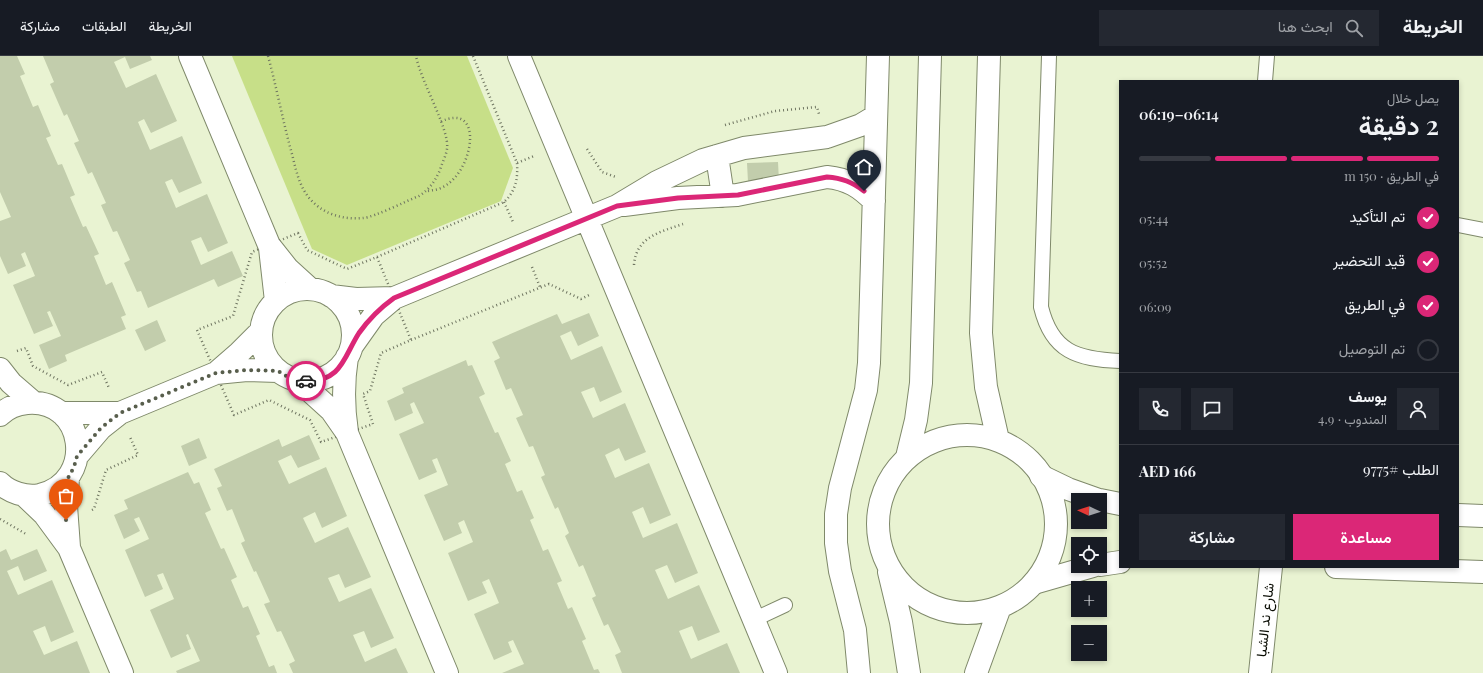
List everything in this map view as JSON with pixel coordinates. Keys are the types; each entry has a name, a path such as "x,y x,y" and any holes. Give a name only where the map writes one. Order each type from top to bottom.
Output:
{"street":[{"path":"190,56 269,245 275,279 276,301"},
{"path":"519,56 776,673"},
{"path":"859,673 855,630 840,571 836,543 836,514 840,488 864,397 869,363 878,56"},
{"path":"908,457 916,420 921,383 930,56"},
{"path":"989,56 981,333 986,387 998,440"},
{"path":"299,381 322,379 341,366 369,319 394,298 617,206 671,174 717,156 756,146 827,137 850,130 876,116"},
{"path":"717,156 723,196"},
{"path":"617,206 678,198 723,196 748,193 827,177 841,178 853,183 874,201"},
{"path":"269,245 288,269 310,289"},
{"path":"394,298 356,299 332,296 310,289 292,291 276,301 264,320 261,331 265,353 270,363 278,371 299,381 331,410 347,433 447,673"},
{"path":"332,296 347,313 352,324 350,352 344,372 343,402 347,433"},
{"path":"216,373 261,331"},
{"path":"0,369 11,383 33,402"},
{"path":"77,456 101,428 120,413 216,373 247,370 278,371"},
{"path":"0,415 12,407 33,402 43,404 61,413 75,432 77,456 74,467 68,478 66,506 69,548"},
{"path":"61,413 120,413"},
{"path":"887,563 896,578 907,590 920,600 935,608 968,614 1000,607 1018,597 1034,583 1046,564 1054,542 1056,519 1051,496 1033,464 1022,454 998,440 966,434 935,440 920,448 908,457 894,472 885,488 879,507 878,526 880,545 887,563 901,622 909,673"},
{"path":"1041,476 1079,493"},
{"path":"1,484 12,491 24,495 36,495 48,492 68,478"},
{"path":"24,495 49,519 69,548 122,673"},
{"path":"1107,502 1119,504"},
{"path":"1459,515 1483,516"},
{"path":"1107,564 1119,562"},
{"name":"شارع ند الشبا","path":"1260,673 1270,568"},
{"path":"1365,568 1483,572"},
{"path":"1034,583 1071,572"},
{"path":"976,673 1000,607"}],"lane":[{"path":"1049,56 1041,307 1045,322 1050,332 1064,348 1079,356 1094,360 1119,361"},
{"path":"1265,80 1267,56"},
{"path":"1459,225 1483,230"},
{"path":"753,620 785,605"}],"path":[{"path":"268,56 282,119 298,175 306,194 321,209 334,216 349,219 365,218 419,196 427,191 434,183 447,150 447,141 422,78 416,56"},
{"path":"377,257 411,340 381,353 370,391 363,394 373,424 321,442 310,420 269,400 234,415 197,330 232,316 252,252 298,233 307,250 347,269 504,202 513,192 516,183 518,163 473,56"},
{"path":"723,126 775,111 817,107 827,137"},
{"path":"427,191 441,188 453,180 467,159 471,146 471,132 462,121 455,118 440,122"},
{"path":"518,163 557,146"},
{"path":"586,148 602,172 609,176 622,176"}],"green space":[{"path":"232,56 467,56 513,168 501,201 347,265 312,249"}],"building":[{"path":"0,56 17,56 25,74 20,76 33,107 38,105 51,136 46,138 58,165 62,164 75,195 70,197 83,227 86,226 99,254 94,256 106,285 112,282 126,315 121,317 126,329 65,355 67,361 49,369 39,345 61,336 50,311 47,312 53,326 34,334 13,285 35,276 25,252 21,254 26,266 8,274 0,256 0,221 11,217 0,192"},
{"path":"43,56 150,56 152,60 130,69 125,57 114,62 126,88 156,74 177,121 151,133 144,119 138,122 150,150 182,136 202,183 179,193 172,179 165,182 176,208 207,194 228,243 208,252 201,237 191,241 201,265 232,251 243,276 218,287 214,279 148,308 141,291 137,292 124,263 130,260 117,231 113,232 101,205 106,203 92,172 88,174 74,143 79,141 67,114 64,116 50,84 54,82"},
{"path":"778,162 779,181 748,182 747,163"},
{"path":"589,313 599,336 578,346 571,331 560,336 571,360 602,346 622,392 600,402 594,387 581,392 593,418 625,403 646,452 625,461 619,448 605,455 615,478 649,463 671,515 650,524 643,507 632,512 643,538 677,523 698,573 675,583 667,565 655,570 668,599 699,585 720,632 698,641 692,626 679,631 691,659 727,643 740,673 622,673 615,655 621,652 608,624 604,626 592,598 596,596 583,565 579,567 565,536 569,533 558,507 555,509 541,477 545,475 533,446 529,447 516,418 523,415 511,388 506,390 494,361 500,358 492,342 557,314 562,324"},
{"path":"157,320 166,341 145,351 135,330"},
{"path":"466,360 468,366 472,365 485,394 479,397 495,433 498,432 511,461 505,464 517,492 522,490 534,518 530,520 543,551 548,549 562,581 557,583 568,609 572,607 586,639 582,641 594,670 598,669 600,673 502,673 524,664 513,640 508,642 512,652 494,660 474,614 499,603 489,579 482,582 487,593 468,601 448,553 473,542 464,520 458,523 462,533 444,541 424,495 448,485 437,458 432,460 437,472 419,480 399,434 424,423 414,402 410,404 413,413 395,421 387,401 404,393 402,388"},
{"path":"309,435 320,459 298,468 291,455 278,461 289,484 326,467 347,516 322,528 315,512 303,518 315,543 348,527 371,577 345,588 339,574 328,578 339,602 371,588 394,638 371,648 364,631 353,635 365,662 396,648 408,673 293,673 289,664 295,661 281,631 277,632 264,604 270,602 241,543 245,541 232,509 227,511 217,488 222,486 214,469 279,439 282,447"},
{"path":"199,438 207,458 189,466 181,446"},
{"path":"188,472 194,484 199,482 211,510 205,513 221,549 224,548 237,577 231,580 243,608 248,606 260,634 256,636 269,667 274,665 277,673 177,673 176,671 200,661 188,634 186,635 191,649 171,658 150,610 174,599 163,573 157,575 163,589 145,597 125,550 149,539 139,517 134,519 140,531 124,539 114,515 128,509 124,500"},
{"path":"6,549 11,560 37,549 47,571 24,581 18,566 7,571 18,595 52,580 74,632 51,642 45,626 33,631 44,655 77,641 90,673 0,673 0,552"}],"way so far":[{"path":"66,520 66,492 68,478 74,467 77,456 101,428 120,413 216,373 247,370 278,371 299,381 306,381"}],"route":[{"path":"306,381 322,379 332,374 341,366 365,324 383,306 394,298 617,206 678,198 738,195 814,178 827,177 841,178 853,183 864,191"}]}
